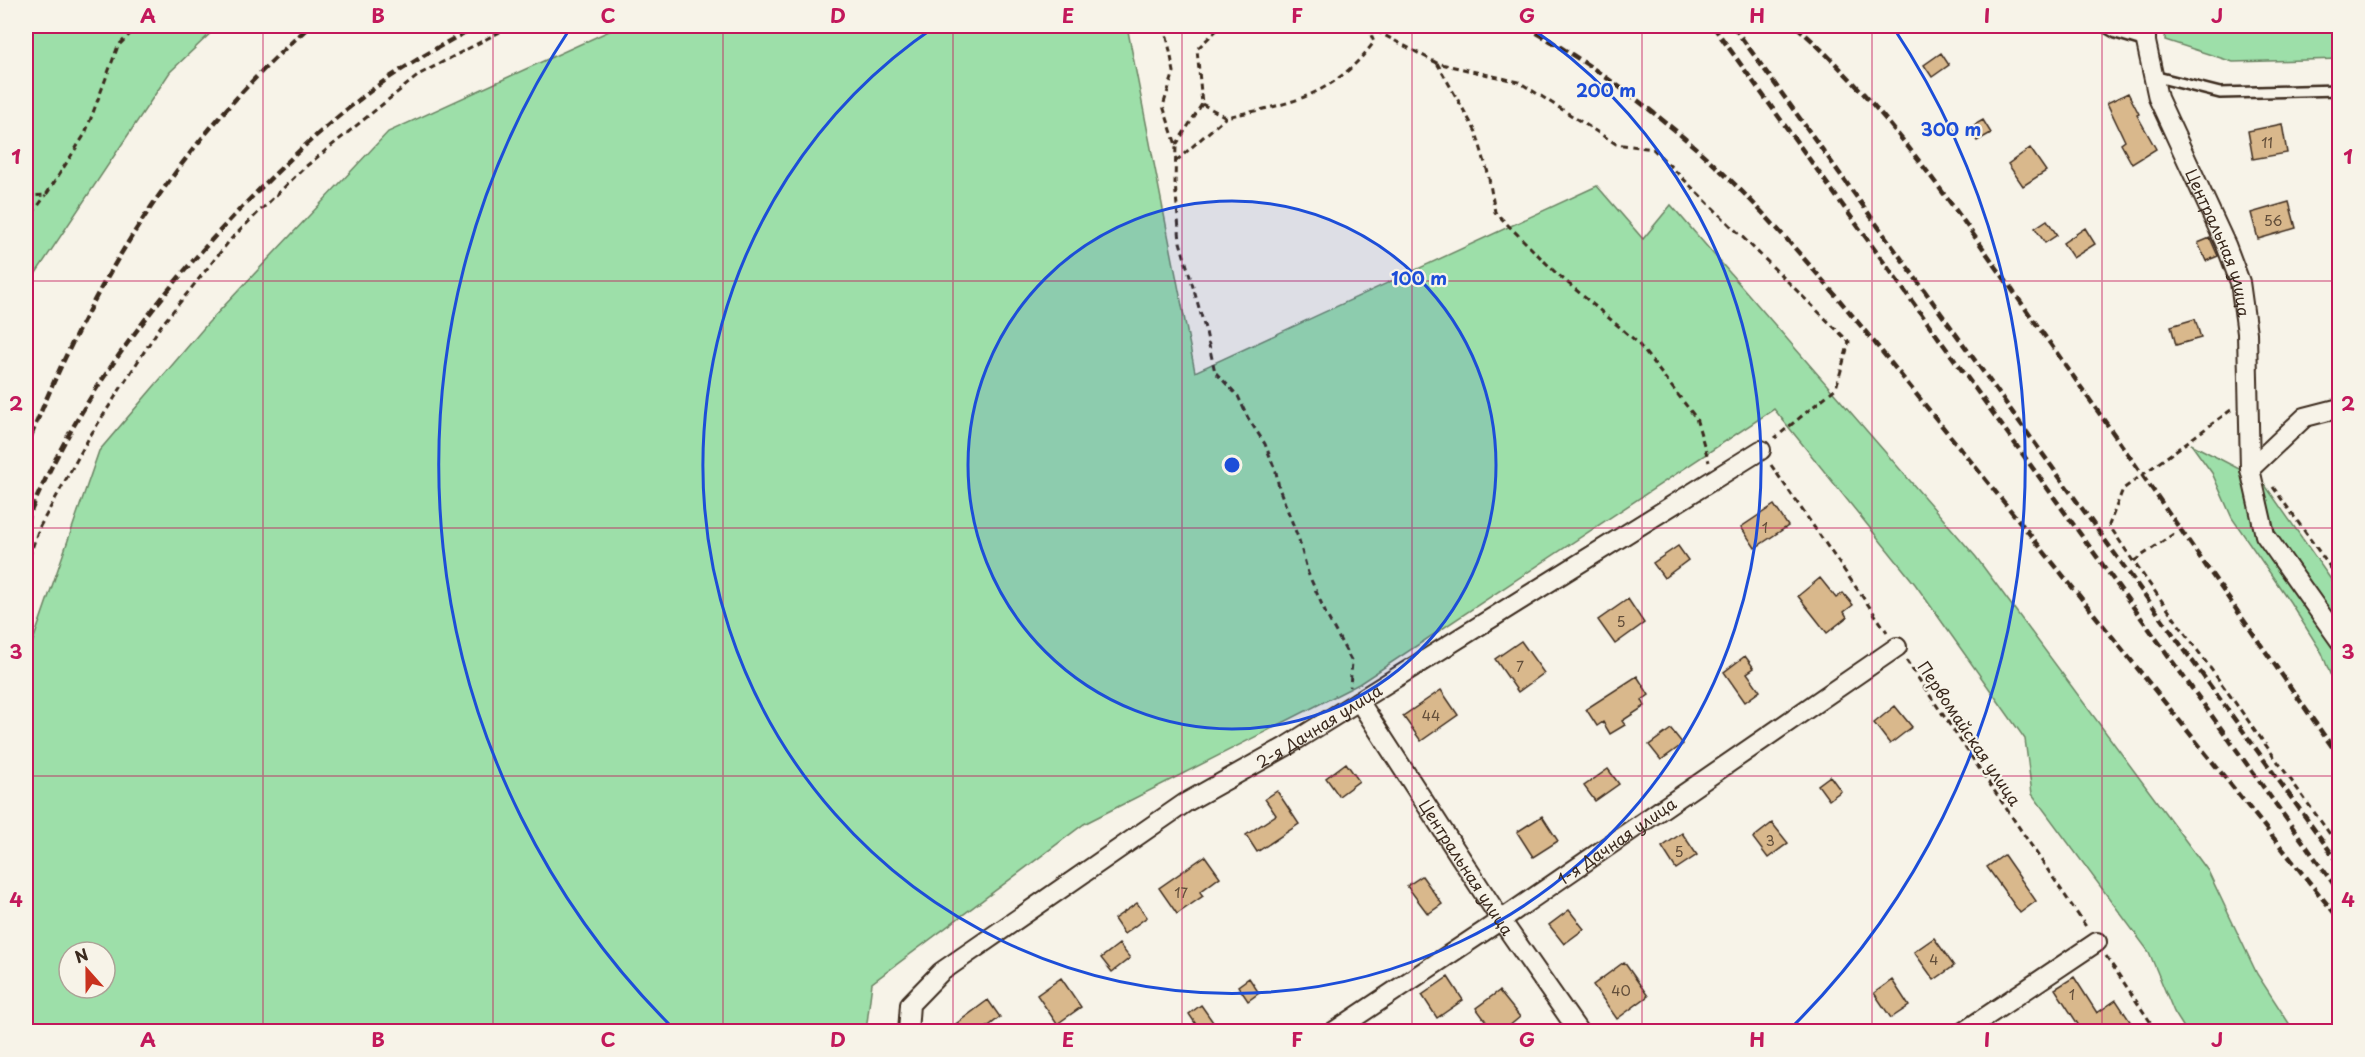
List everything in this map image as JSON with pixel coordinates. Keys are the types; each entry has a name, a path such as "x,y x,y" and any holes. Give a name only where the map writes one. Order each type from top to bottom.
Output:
{"street":[{"name":"Центральная улица","path":"2146,34 2152,76 2158,98 2226,245 2240,282 2247,333 2250,469 2265,536 2340,642"},
{"path":"2250,469 2305,417 2340,408"},
{"name":"2-я Дачная улица","path":"907,1031 910,1004 941,972 1185,803 1285,747 1761,450"},
{"name":"1-я Дачная улица","path":"1333,1032 1501,920 1897,647"},
{"name":"Центральная улица","path":"1359,701 1501,920 1579,1032"},
{"path":"1963,1032 2097,942"}],"lane":[{"path":"2104,26 2116,33 2146,34"},
{"path":"2152,76 2220,93 2340,90"}],"path":[{"path":"26,222 85,134 118,46 138,26"},
{"path":"26,567 39,528 90,436 160,327 231,239 304,168 420,74 511,26"},
{"path":"1165,26 1174,72 1163,106 1176,145 1175,183 1180,242 1215,372 1239,396 1248,418 1265,444 1299,540 1308,573 1326,614 1352,662 1350,687 1359,701"},
{"path":"1176,145 1202,104 1197,49 1221,26"},
{"path":"1176,161 1226,117 1276,107 1322,91 1359,62 1374,42 1367,26"},
{"path":"1367,26 1437,63 1519,82 1616,144 1653,149 1849,342 1836,388 1761,450"},
{"path":"1437,63 1476,132 1488,173 1495,212 1555,272 1637,342 1696,418 1713,478"},
{"path":"1202,104 1226,117"},
{"path":"26,196 46,195"},
{"path":"2250,397 2123,489 2109,525 2340,848"},
{"name":"Первомайская улица","path":"1761,450 2157,1032"},
{"path":"2250,469 2268,480 2340,581"},
{"path":"2133,561 2175,533"}],"green space":[{"path":"26,26 218,26 170,72 26,288"},
{"path":"620,26 1127,26 1195,372 1597,186 1643,239 1671,205 1976,557 2208,871 2257,974 2294,1031 2186,1031 2174,1012 2149,952 2032,794 2025,739 1915,584 1774,409 1359,684 1084,824 872,983 866,1031 26,1031 26,661 99,451 208,323 388,132"},
{"path":"2166,26 2339,26 2339,59 2233,62 2165,40"},
{"path":"2191,444 2243,471 2259,536 2339,650 2339,688 2330,674 2322,653 2232,518 2212,473"},
{"path":"2258,481 2265,485 2339,591 2339,631 2271,534"}],"building":[{"path":"1941,53 1949,65 1932,77 1924,65"},
{"path":"2128,93 2156,149 2132,164 2121,144 2125,141 2107,103"},
{"path":"1983,120 1991,133 1977,141 1969,128"},
{"path":"2282,124 2287,153 2253,159 2248,131"},
{"path":"2030,148 2046,171 2023,186 2008,164"},
{"path":"2289,202 2296,228 2258,239 2251,213"},
{"path":"2047,220 2057,235 2045,243 2035,228"},
{"path":"2085,228 2095,244 2073,258 2063,243"},
{"path":"2210,238 2218,256 2206,261 2198,243"},
{"path":"2195,319 2201,338 2176,345 2171,326"},
{"path":"1774,505 1788,526 1755,548 1741,527"},
{"path":"1678,546 1688,560 1664,578 1653,563"},
{"path":"1820,578 1836,598 1843,593 1853,605 1844,612 1847,617 1827,633 1798,596"},
{"path":"1628,599 1644,623 1615,644 1598,620"},
{"path":"1521,641 1544,673 1518,692 1495,659"},
{"path":"1745,656 1754,668 1747,673 1760,691 1745,702 1724,672"},
{"path":"1637,676 1649,695 1642,700 1645,706 1622,721 1625,725 1610,734 1603,722 1597,726 1586,709"},
{"path":"1441,690 1458,715 1421,741 1403,716"},
{"path":"1895,706 1912,727 1890,744 1874,723"},
{"path":"1671,729 1683,744 1661,760 1649,745"},
{"path":"1346,763 1359,781 1339,796 1326,778"},
{"path":"1608,769 1619,784 1595,801 1584,786"},
{"path":"1830,776 1841,791 1829,800 1818,785"},
{"path":"1277,791 1299,824 1257,852 1246,835 1276,815 1265,799"},
{"path":"1542,816 1558,841 1533,857 1517,832"},
{"path":"1772,823 1788,843 1768,858 1753,838"},
{"path":"1682,833 1697,855 1676,869 1662,847"},
{"path":"2004,855 2036,901 2020,913 1987,867"},
{"path":"1205,856 1220,877 1200,892 1203,896 1177,914 1159,888"},
{"path":"1422,876 1442,904 1428,914 1407,886"},
{"path":"1137,903 1147,917 1124,934 1114,919"},
{"path":"1569,910 1584,929 1564,944 1549,925"},
{"path":"1934,938 1954,966 1934,980 1914,952"},
{"path":"1119,944 1130,958 1112,972 1101,958"},
{"path":"1624,962 1648,996 1617,1019 1593,985"},
{"path":"1448,977 1463,1000 1437,1018 1422,995"},
{"path":"2074,977 2097,1013 2116,1000 2137,1032 2083,1032 2055,989"},
{"path":"1061,978 1081,1007 1057,1024 1037,995"},
{"path":"1249,978 1259,993 1248,1001 1238,986"},
{"path":"1892,980 1909,1006 1891,1018 1874,993"},
{"path":"1499,991 1520,1017 1502,1032 1494,1032 1476,1008"},
{"path":"988,1000 1000,1017 981,1032 945,1032"},
{"path":"1201,1005 1220,1032 1201,1032 1189,1014"}],"railway":[{"path":"26,449 50,390 78,332 108,275 142,220 219,117 263,70 310,26"},
{"path":"26,523 46,478 94,393 121,352 181,274 280,169 350,107 387,79 477,26"},
{"path":"1525,26 1592,68 1656,115 1687,140 1745,194 1772,223 1870,337 2340,920"},
{"path":"1713,26 2340,893"},
{"path":"1733,26 2340,865"},
{"path":"1796,26 1864,94 1954,207 2340,758"}]}
